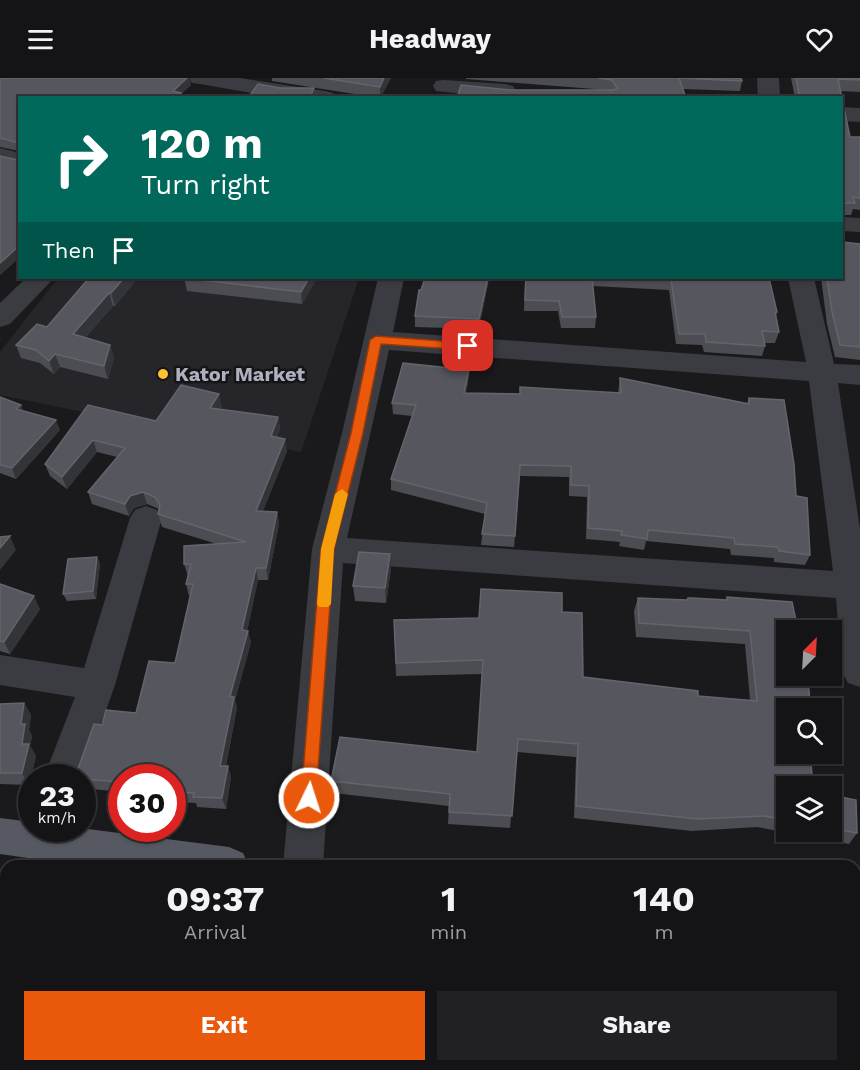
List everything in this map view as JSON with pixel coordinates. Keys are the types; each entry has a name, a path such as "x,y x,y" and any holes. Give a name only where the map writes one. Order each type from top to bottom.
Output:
{"main road":[{"path":"0,836 18,836"},
{"path":"78,842 171,860"}],"street":[{"path":"200,78 229,91 298,96"},
{"path":"768,78 769,96"},
{"path":"444,87 525,92"},
{"path":"843,114 860,115"},
{"path":"0,155 18,160"},
{"path":"843,224 860,225"},
{"path":"0,318 40,279"},
{"path":"303,860 328,549 357,433 391,279"},
{"path":"801,279 822,372 856,586 860,672"},
{"path":"376,340 860,375"},
{"path":"68,764 97,685 146,518"},
{"path":"328,549 856,586"},
{"path":"0,670 97,685"}],"shaded area":[{"name":"Kator Market","path":"57,279 359,279 301,452 132,422 0,395 0,352"}],"building":[{"path":"0,78 187,78 173,91 181,93 178,96 18,96 18,143 0,138"},
{"path":"324,78 384,78 380,87"},
{"path":"598,78 679,78 685,96 458,96 461,85 510,90 614,90 617,88 612,80"},
{"path":"679,78 741,78 742,81"},
{"path":"796,78 860,78 860,80 838,79 842,96 800,96"},
{"path":"258,84 280,88 314,88 311,96 249,96"},
{"path":"843,103 850,137 860,137 860,198 853,197 855,203 843,203"},
{"path":"0,156 18,160 18,247 0,263"},
{"path":"843,242 860,244 860,347 840,345 827,279 843,279"},
{"path":"88,279 123,279 73,334 110,345 104,366 55,354 49,361 36,350 16,345 37,324 47,327"},
{"path":"192,279 308,279 301,292"},
{"path":"425,279 488,279 479,319 415,316 419,290"},
{"path":"526,279 592,279 596,317 562,317 559,301 525,300"},
{"path":"654,279 769,279 779,332 762,331 765,346 706,342 705,334 679,334 671,280"},
{"path":"403,363 469,370 464,393 520,394 520,387 621,393 620,378 749,404 749,398 784,400 794,464 796,496 807,498 810,555 779,551 778,547 735,544 734,538 648,530 647,539 621,535 622,531 588,528 589,486 571,485 571,466 520,465 515,536 482,534 487,503 391,479 416,405 392,403"},
{"path":"181,385 219,394 210,408 278,417 271,436 285,439 256,511 277,512 266,568 256,568 242,630 248,631 230,696 234,697 220,766 228,766 222,798 193,797 194,793 186,793 186,764 108,764 108,781 96,780 96,764 80,764 94,724 102,725 106,710 136,713 149,661 175,663 193,584 186,584 191,564 184,564 184,546 246,542 158,514 160,505 155,497 143,492 130,496 125,504 88,492 125,448 93,440 62,477 45,464 88,405 156,421"},
{"path":"0,397 21,405 16,409 56,420 12,468 0,465"},
{"path":"10,536 0,548 0,537"},
{"path":"359,552 390,554 385,588 353,586"},
{"path":"97,557 93,591 63,594 68,559"},
{"path":"0,584 34,596 4,642 0,641"},
{"path":"481,589 562,593 562,612 582,613 583,677 698,691 698,696 757,701 750,631 639,623 638,598 727,600 727,597 792,602 796,620 776,620 776,686 808,686 809,698 776,698 776,764 811,764 812,776 776,776 776,818 764,816 698,819 576,806 578,744 518,739 512,816 449,812 450,794 331,781 340,737 477,752 483,660 396,663 394,620 479,618"},
{"path":"24,703 21,724 25,724 22,744 29,744 24,764 18,764 18,773 0,773 0,704"},
{"path":"842,797 856,800 857,833 842,830"}],"slow traffic":[{"path":"324,604 328,549 342,494"}],"place":[{"name":"Kator Market","path":"163,374"}],"route":[{"path":"309,798 328,549 357,433 376,340 468,346"}]}
